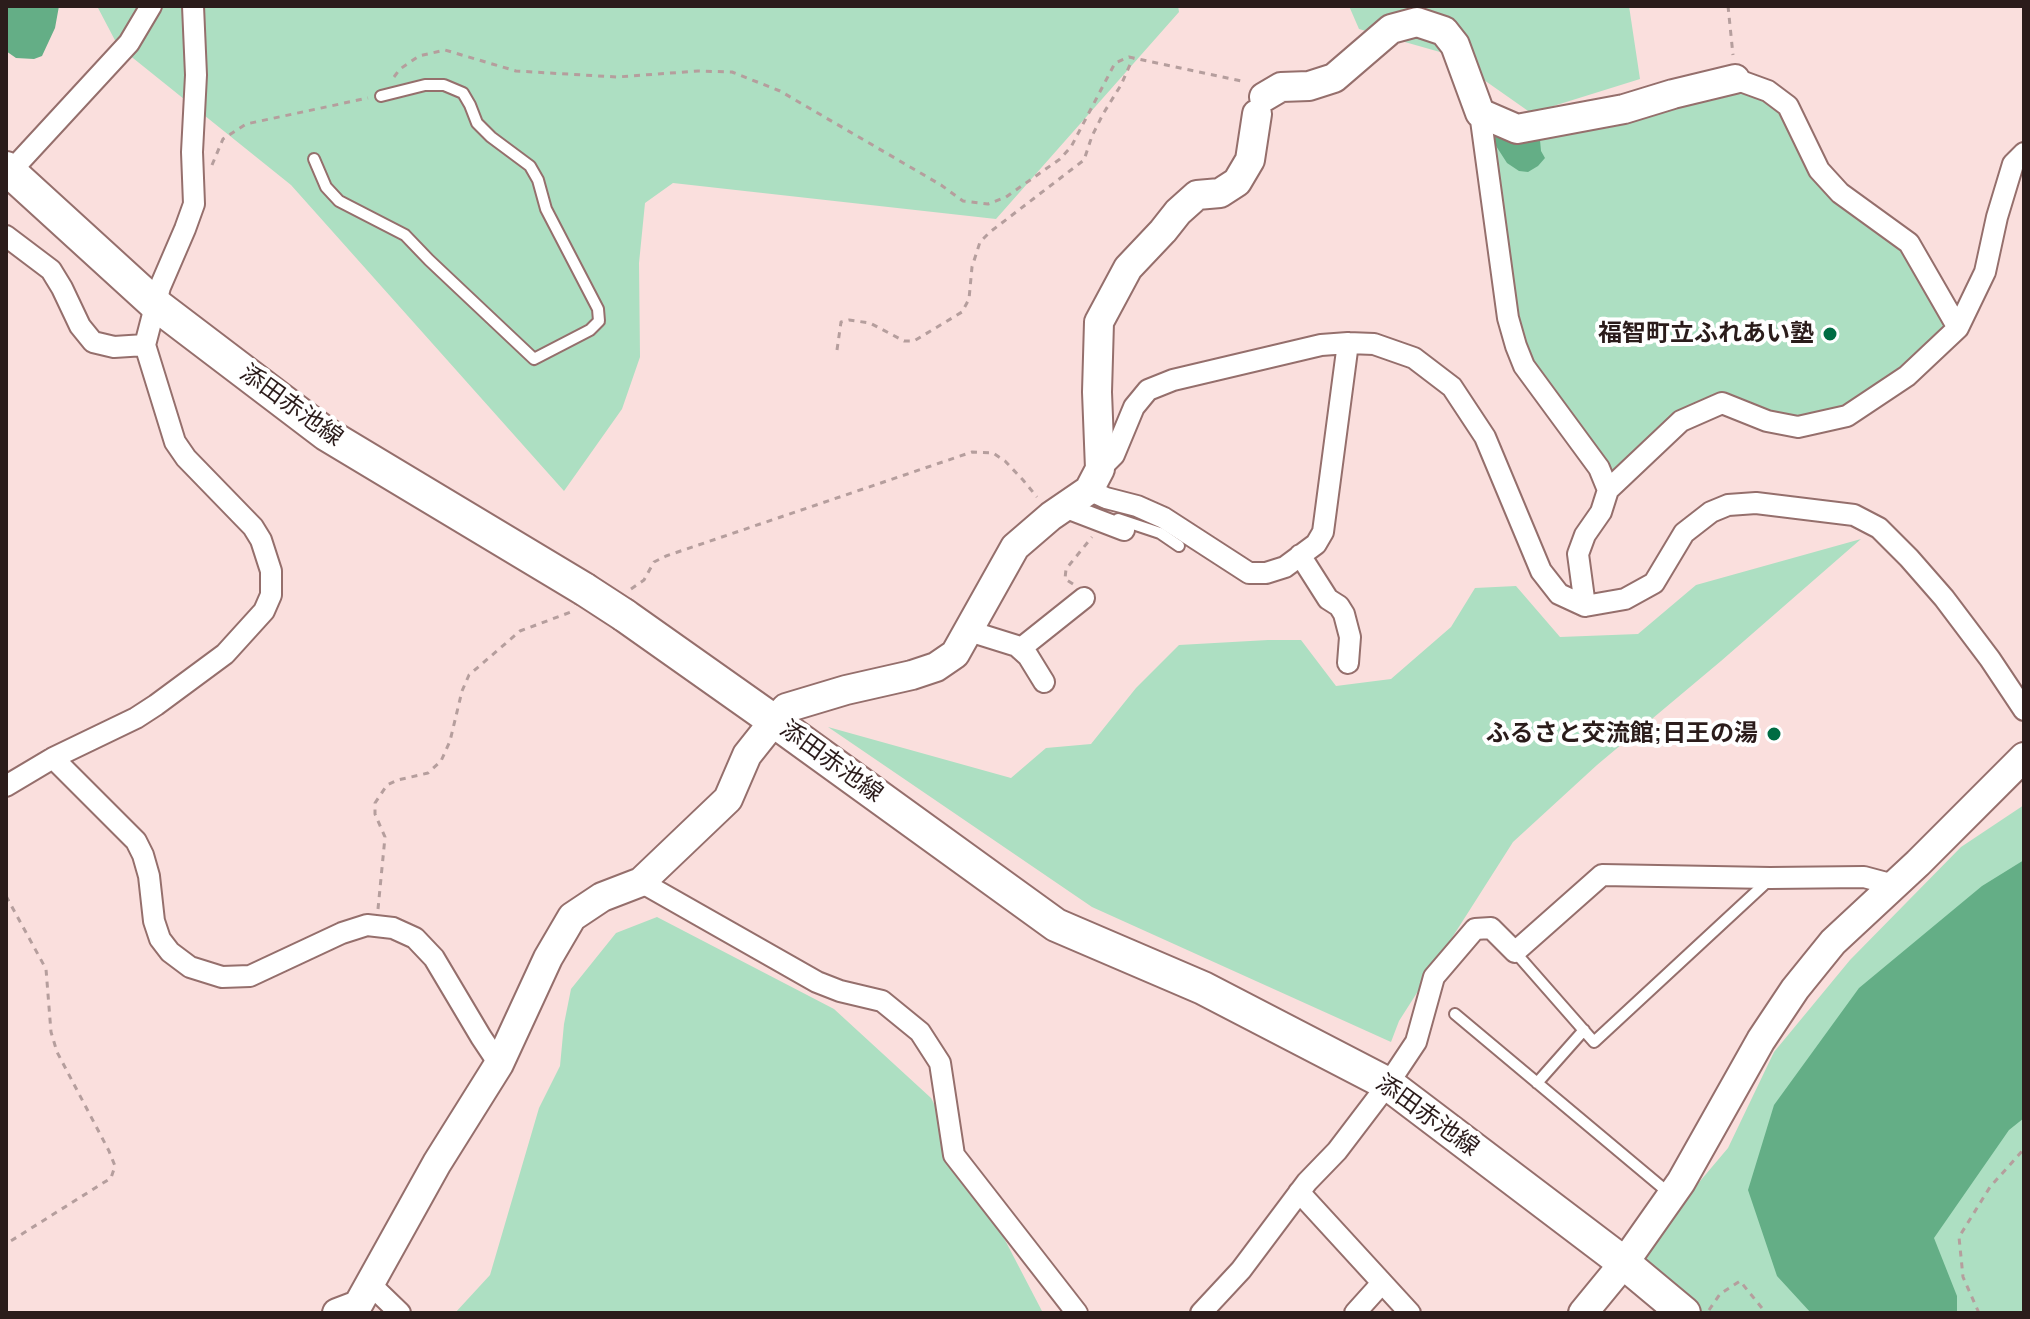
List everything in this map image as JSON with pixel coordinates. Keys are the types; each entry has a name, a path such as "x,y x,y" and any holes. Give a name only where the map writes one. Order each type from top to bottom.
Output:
{"main road":[{"name":"添田赤池線","path":"8,170 155,304 326,434 624,615 1056,925 1203,988 1388,1084 1624,1263 1684,1313"}],"street":[{"path":"8,170 129,43 151,6"},
{"path":"6,786 53,758 136,718 225,654 264,611 271,595 271,571 261,540 253,527 186,458 175,442 145,345 160,287 194,204 192,152 196,75 193,6"},
{"path":"1083,495 1097,392 1099,322 1128,268 1197,195 1220,193 1237,182 1250,160 1260,105 1281,87 1309,86 1334,78 1391,29 1417,22 1444,31 1455,45 1480,113 1508,318 1524,366 1599,468 1608,490"},
{"path":"1480,113 1517,129 1624,109 1735,79 1768,91 1788,106 1819,170 1840,193 1909,243 1958,328"},
{"path":"1585,606 1578,554 1585,535 1601,512 1608,490 1681,421 1722,403 1767,421 1798,427 1847,416 1907,376 1958,328 1985,272 2013,164 2024,153"},
{"path":"6,236 51,270 80,326 93,342 114,347 145,345"},
{"path":"1083,495 1137,506 1164,518 1249,573 1266,573 1285,567 1316,544 1323,532 1348,343"},
{"path":"337,1313 358,1305 437,1163 499,1064 548,958 572,917 602,897 641,882 728,799 747,755 786,708 912,675 936,667 955,654 1015,547 1083,495 1114,455 1134,407 1148,390 1173,380 1321,345 1374,344 1414,358 1452,387 1485,437 1541,571 1559,594 1585,606 1625,599 1654,583 1684,533 1711,512 1728,505 1756,503 1854,515 1879,528 1918,568 2024,710"},
{"path":"1083,495 1114,526"},
{"path":"1300,555 1328,599 1339,606 1344,614 1350,637 1348,663"},
{"path":"1020,649 1084,598"},
{"path":"969,631 1020,649 1044,682"},
{"path":"1583,1313 1624,1263 1681,1182 1761,1040 1795,989 1833,942 2024,757"},
{"path":"53,758 136,841 149,876 154,921 160,939 170,952 190,967 222,977 250,976 342,933 367,925 393,928 415,938 434,958 499,1064"},
{"path":"1201,1313 1241,1270 1299,1192 1337,1151 1388,1084 1416,1042 1434,977 1475,929 1491,928 1515,952 1602,875 1864,877 1894,885"},
{"path":"641,882 817,982 882,1001 920,1032 940,1063 954,1155 1077,1313"},
{"path":"1299,1192 1410,1313"},
{"path":"1355,1313 1382,1283"},
{"path":"370,1284 400,1313"}],"lane":[{"path":"314,159 326,187 339,201 405,235 534,359 590,330 599,321 598,309 546,209 538,180 530,166 477,123 463,93 444,85 425,85 381,96"},
{"path":"1083,495 1120,519 1160,533 1179,546"},
{"path":"1515,952 1594,1042 1770,878"},
{"path":"1455,1014 1672,1195"},
{"path":"1537,1083 1584,1030"}],"path":[{"path":"1728,6 1735,79"},
{"path":"780,91 963,201 988,204 1006,197 1060,159 1071,147 1115,63 1129,57 1244,80 1260,105"},
{"path":"837,350 841,322 870,323 904,341 914,341 962,312 969,299 972,267 980,242 1084,160 1092,136 1133,58"},
{"path":"1084,598 1081,589 1065,579 1066,569 1114,526"},
{"path":"6,896 46,969 51,1032 57,1052 115,1166 111,1178 6,1244"},
{"path":"1979,1313 1963,1277 1959,1237 1990,1187 2024,1149"},
{"path":"1706,1313 1720,1294 1740,1281 1766,1313"}],"shaded area":[{"path":"6,6 59,6 55,28 42,56 16,58 6,51"},
{"path":"97,6 1178,6 1179,12 996,219 673,183 645,203 639,263 640,357 622,409 564,491 291,185 118,46"},
{"path":"1349,6 1629,6 1640,79 1531,113 1447,54 1359,29"},
{"path":"1735,79 1768,91 1819,170 1909,243 1958,328 1877,395 1798,427 1722,403 1613,474 1546,385 1516,322 1485,127"},
{"path":"1495,126 1506,132 1508,141 1536,137 1540,140 1545,158 1528,172 1519,171 1507,163 1489,135"},
{"path":"1861,539 1597,765 1513,842 1399,1021 1391,1042 1092,907 828,727 1011,778 1046,748 1091,744 1136,688 1179,645 1301,640 1336,686 1391,679 1451,627 1475,588 1516,586 1560,637 1638,634 1696,585"},
{"path":"2024,805 2024,1313 1697,1313 1636,1257 1728,1148 1774,1052 1850,960 1961,847"},
{"path":"2024,860 2024,1118 2009,1130 1934,1238 1957,1296 1957,1313 1811,1313 1777,1276 1748,1190 1774,1105 1859,988 1982,886"},
{"path":"657,917 834,1009 931,1098 1043,1313 455,1313 490,1275 539,1108 560,1066 571,989 616,933"}],"place":[{"name":"福智町立ふれあい塾","path":"1830,334"},
{"name":"ふるさと交流館;日王の湯","path":"1774,734"}]}
